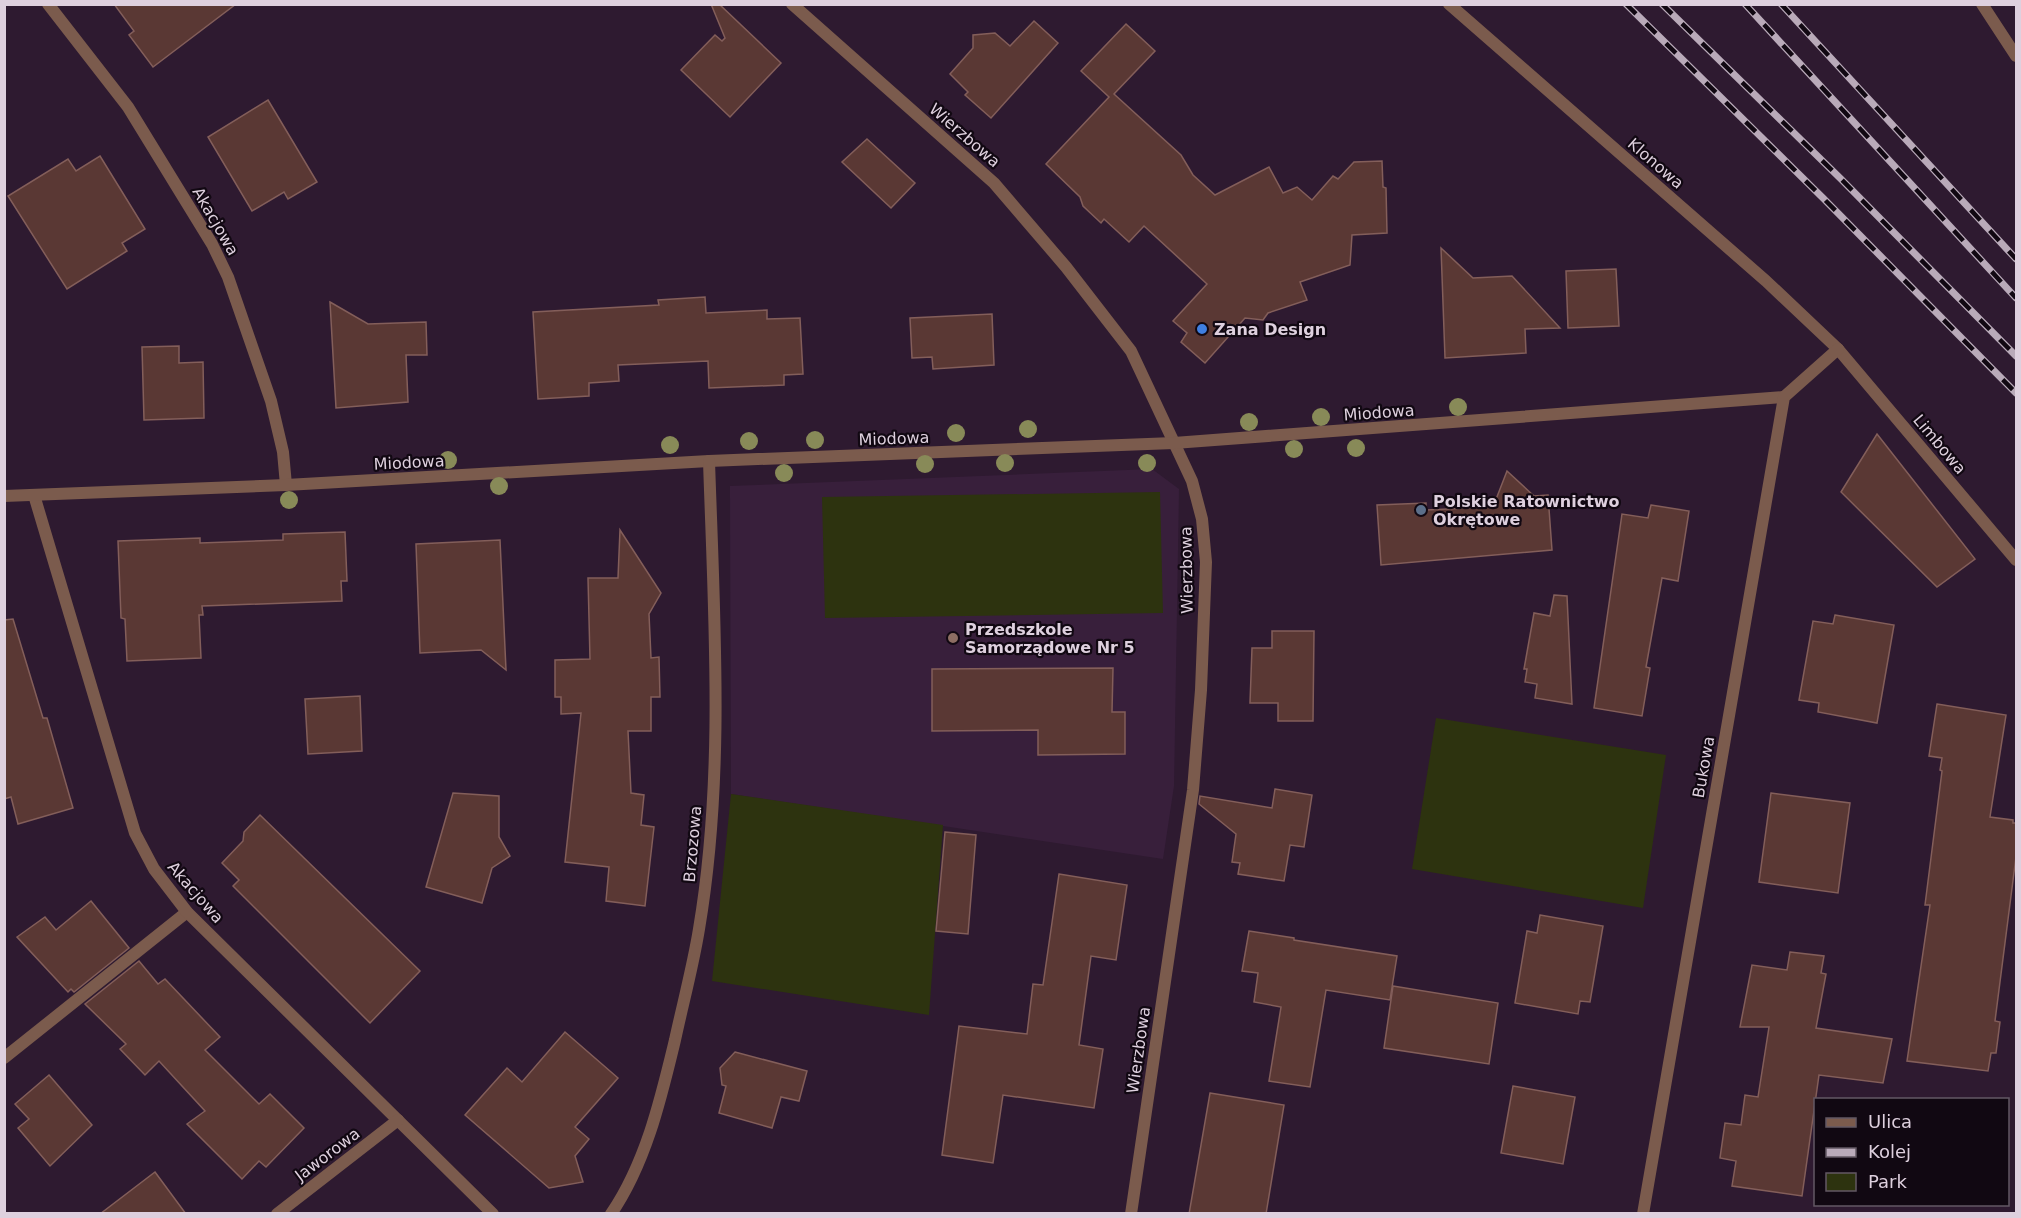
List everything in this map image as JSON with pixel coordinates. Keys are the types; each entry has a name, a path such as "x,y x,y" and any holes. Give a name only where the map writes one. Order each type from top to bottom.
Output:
{"street":[{"name":"Akacjowa","path":"48,4 128,107 224,268 243,315 271,401 283,452 286,485"},
{"name":"Wierzbowa","path":"792,4 994,183 1066,267 1131,351 1192,481 1202,519 1206,562 1201,690 1193,790 1131,1214"},
{"name":"Klonowa","path":"1449,4 1766,281 1838,349"},
{"path":"1982,4 2016,56"},
{"path":"1784,397 1838,349"},
{"name":"Limbowa","path":"1838,349 2016,560"},
{"name":"Miodowa","path":"4,496 286,485 708,461 1174,443 1784,397"},
{"name":"Bukowa","path":"1642,1214 1784,397"},
{"name":"Brzozowa","path":"611,1214 621,1199 645,1146 666,1078 700,927 709,846 714,758 713,596 708,461"},
{"name":"Akacjowa","path":"34,495 135,833 154,869 187,912 493,1214"},
{"path":"4,1058 187,912"},
{"name":"Jaworowa","path":"277,1214 398,1120"}],"shaded area":[{"name":"Przedszkole Samorządowe Nr 5","path":"1152,469 1179,489 1174,786 1163,859 731,794 730,486"}],"green space":[{"path":"1160,492 1163,613 825,618 822,497"},
{"path":"1436,718 1666,755 1643,908 1412,869"},
{"path":"731,794 943,825 929,1015 712,981"}],"building":[{"path":"114,4 236,4 153,67 129,35 134,31"},
{"path":"711,4 719,4 781,63 730,117 681,70 715,35 722,41 725,38"},
{"path":"1034,21 1058,43 991,118 965,95 968,92 950,74 973,48 973,35 995,33 1010,46"},
{"path":"1126,24 1155,51 1114,94 1181,155 1193,175 1215,195 1269,167 1283,193 1297,187 1312,200 1333,176 1338,179 1354,162 1382,161 1383,187 1386,188 1387,233 1352,235 1350,265 1300,282 1307,300 1268,313 1263,320 1245,318 1205,363 1181,342 1187,333 1173,321 1207,284 1144,226 1129,242 1104,219 1101,223 1083,206 1080,197 1046,164 1109,97 1081,71"},
{"path":"268,100 317,182 288,199 284,192 252,211 208,137"},
{"path":"867,139 915,183 891,208 842,162"},
{"path":"100,156 145,229 122,243 127,251 67,289 8,196 68,159 76,171"},
{"path":"1441,248 1473,278 1512,276 1560,328 1525,329 1526,353 1445,358"},
{"path":"1616,269 1619,326 1568,328 1566,271"},
{"path":"705,297 706,313 767,310 767,319 800,318 803,374 784,375 784,385 709,388 708,361 618,365 619,381 589,383 589,396 538,399 533,312 659,305 658,300"},
{"path":"330,302 368,324 426,322 427,355 406,355 408,402 336,408"},
{"path":"992,314 994,365 933,369 932,357 912,358 910,318"},
{"path":"179,346 179,363 203,362 204,418 144,420 142,347"},
{"path":"1877,434 1975,559 1937,587 1841,492"},
{"path":"1507,471 1534,496 1548,495 1552,550 1381,565 1377,505 1426,503 1426,510 1493,507"},
{"path":"1651,505 1689,511 1678,581 1662,578 1646,667 1650,668 1642,716 1594,708 1622,514 1648,518"},
{"path":"620,530 661,593 649,614 651,658 659,657 660,697 651,697 651,731 628,731 631,793 644,795 641,825 654,827 645,906 606,901 609,867 565,862 581,713 561,714 561,697 555,697 555,660 590,659 588,578 618,578"},
{"path":"345,532 347,581 341,581 342,601 202,606 203,615 199,615 201,658 127,661 125,619 121,618 118,541 200,538 200,543 283,540 283,534"},
{"path":"500,540 506,670 481,650 420,653 416,544"},
{"path":"1554,595 1567,596 1572,704 1535,698 1537,684 1525,682 1527,669 1524,669 1534,613 1550,616"},
{"path":"1835,615 1894,625 1877,723 1818,712 1819,703 1799,700 1813,621 1833,624"},
{"path":"13,619 43,718 47,718 73,808 18,824 11,797 4,799 4,620"},
{"path":"1272,631 1314,631 1313,721 1278,721 1278,703 1250,703 1252,648 1272,648"},
{"path":"1113,668 1112,712 1125,712 1125,754 1038,755 1038,730 932,731 932,669"},
{"path":"360,696 362,751 308,754 305,699"},
{"path":"1937,704 2006,715 1990,817 2013,820 2013,823 2016,823 2016,857 1995,1021 2000,1022 1996,1053 1991,1053 1988,1071 1907,1061 1930,905 1925,905 1942,771 1940,770 1942,758 1929,756"},
{"path":"1275,789 1312,795 1304,847 1290,845 1284,881 1238,874 1240,863 1232,862 1236,834 1199,804 1200,796 1272,808"},
{"path":"453,793 499,796 499,837 510,856 492,868 482,903 426,887"},
{"path":"1771,793 1850,803 1838,893 1759,882"},
{"path":"260,815 420,971 370,1023 233,886 239,880 222,863 243,841 244,832"},
{"path":"945,832 976,835 968,934 936,931"},
{"path":"1059,874 1127,885 1116,960 1091,956 1079,1045 1103,1049 1094,1108 1003,1095 993,1163 942,1155 959,1026 1027,1034 1033,984 1043,985"},
{"path":"91,901 129,948 74,992 71,989 68,992 17,937 45,917 56,930"},
{"path":"1540,915 1603,926 1590,1002 1580,1001 1578,1014 1515,1003 1527,931 1537,933"},
{"path":"1249,931 1397,956 1390,1000 1326,990 1310,1087 1269,1081 1281,1007 1254,1002 1258,973 1242,971"},
{"path":"1790,952 1824,956 1821,973 1826,974 1816,1028 1892,1039 1883,1083 1819,1075 1802,1196 1732,1186 1736,1161 1720,1158 1725,1123 1741,1125 1745,1095 1758,1097 1769,1027 1740,1027 1752,965 1787,970"},
{"path":"139,961 158,984 165,979 220,1037 205,1050 259,1104 270,1094 304,1128 266,1167 259,1161 242,1179 187,1124 205,1111 159,1061 145,1075 120,1049 126,1044 85,1004"},
{"path":"1393,986 1498,1003 1489,1064 1384,1048"},
{"path":"565,1032 618,1078 575,1127 589,1139 575,1156 583,1182 549,1188 465,1115 507,1068 522,1082"},
{"path":"735,1052 807,1071 799,1101 781,1097 772,1128 719,1113 726,1086 722,1085 720,1068"},
{"path":"49,1075 92,1125 50,1166 18,1128 29,1119 15,1104"},
{"path":"1513,1086 1575,1097 1563,1164 1501,1153"},
{"path":"1210,1093 1284,1105 1266,1214 1189,1214"},
{"path":"155,1172 186,1214 100,1214"}],"railway":[{"path":"1626,4 2016,393"},
{"path":"1662,4 1841,179 2016,356"},
{"path":"1745,4 2016,298"},
{"path":"1781,4 2016,259"}],"place":[{"name":"Zana Design","path":"1202,329"},
{"name":"Polskie Ratownictwo Okrętowe","path":"1421,510"},
{"name":"Przedszkole Samorządowe Nr 5","path":"953,638"}]}
